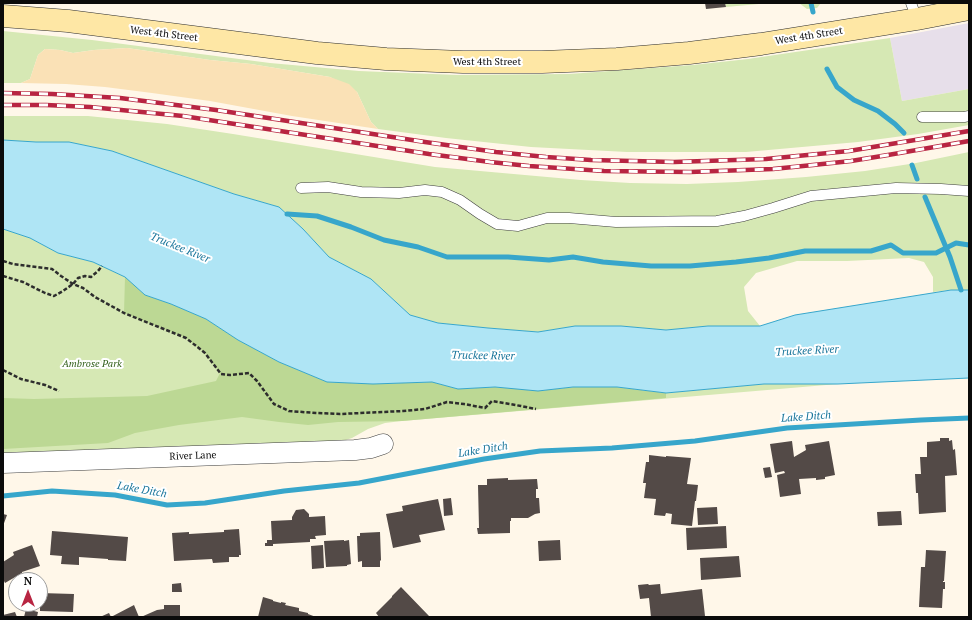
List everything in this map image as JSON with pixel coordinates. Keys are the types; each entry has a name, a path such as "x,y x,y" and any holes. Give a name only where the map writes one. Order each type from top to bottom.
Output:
{"main road":[{"name":"West 4th Street","path":"3,16 68,21 316,53 386,59 463,62 557,62 689,53 761,44 914,11 969,9"}],"street":[{"name":"River Lane","path":"3,463 355,450 371,448 383,444"}],"lane":[{"path":"922,117 969,116"},
{"path":"301,188 328,187 361,192 384,193 425,190 442,192 460,200 497,224 518,226 547,218 569,218 616,222 717,221 744,216 811,196 896,188 969,191"}],"path":[{"path":"3,261 13,264 52,269 73,284 83,288 94,297 164,330 186,338 205,354 220,374 230,375 249,373 257,381 274,404 289,411 340,414 403,411 425,409 447,402 485,408 492,401 536,409"},
{"path":"3,276 23,282 54,296 64,291 78,278 85,276 91,277 102,266"},
{"path":"3,370 21,379 45,385 59,391"}],"shaded area":[{"path":"969,23 969,89 902,101 890,38"}],"green space":[{"path":"725,3 770,3 726,7"},
{"path":"799,3 821,3 817,8 807,9"},
{"path":"3,31 92,40 270,63 359,71 457,75 569,74 693,65 748,59 890,38 902,101 969,89 969,125 858,142 746,152 627,152 531,147 378,129 371,122 357,92 330,77 251,64 210,60 127,48 73,53 45,49 38,55 30,79 21,83 3,83"},
{"path":"3,116 88,116 167,124 435,167 630,183 687,184 806,177 865,171 916,163 969,152 969,290 933,292 933,277 924,262 909,258 847,261 797,261 756,273 744,287 748,311 760,326 708,326 666,330 621,326 575,326 538,332 438,323 410,315 371,279 329,257 303,229 279,207 234,194 112,151 69,142 3,140"},
{"name":"Ambrose Park","path":"3,229 30,238 58,253 93,262 125,277 145,295 206,319 238,340 279,362 327,382 373,384 432,382 458,389 495,387 666,393 764,384 838,384 402,421 385,423 368,429 352,438 339,442 3,456"},
{"path":"125,277 145,295 206,319 238,340 279,362 327,382 373,384 432,382 458,389 495,387 538,391 573,387 617,387 666,393 666,398 402,421 338,422 308,425 242,417 179,425 135,433 108,443 3,449 3,398 34,399 147,396 216,381 220,373 205,353 186,338 124,313"}],"sand":[{"path":"127,48 210,60 251,64 330,77 349,84 357,92 371,122 378,129 292,116 210,101 152,93 66,84 21,83 30,79 38,55 45,49 73,53"}],"water":[{"name":"Truckee River","path":"3,140 69,142 112,151 234,194 279,207 303,229 329,257 371,279 410,315 438,323 538,332 575,326 621,326 666,330 708,326 760,326 795,315 951,290 969,290 969,378 838,384 764,384 666,393 617,387 573,387 538,391 495,387 458,389 432,382 373,384 327,382 279,362 238,340 206,319 145,295 125,277 93,262 58,253 30,238 3,229"}],"building":[{"path":"705,3 725,3 726,7 706,9"},
{"path":"940,438 949,438 949,441 952,440 953,450 955,449 957,475 945,476 946,512 919,514 915,474 921,474 920,457 927,457 927,442 940,441"},
{"path":"792,441 794,457 806,450 805,445 829,441 835,475 825,477 825,479 816,480 816,478 799,479 801,494 780,497 777,475 785,473 784,471 775,473 770,444"},
{"path":"649,455 691,458 687,484 698,485 692,526 671,524 672,514 666,513 665,516 654,515 656,499 644,498 646,483 643,483 646,462 649,462"},
{"path":"770,467 772,477 765,478 763,468"},
{"path":"508,478 508,480 537,479 538,489 536,489 536,498 539,498 540,513 528,518 511,518 510,533 478,534 478,485 487,485 487,479"},
{"path":"451,498 453,515 444,516 443,499"},
{"path":"438,499 445,530 419,535 421,542 393,548 386,514 403,511 402,506"},
{"path":"717,507 718,524 698,525 697,508"},
{"path":"304,509 309,514 309,517 325,516 326,535 315,536 316,539 310,539 310,542 273,544 273,546 265,546 267,540 272,540 271,521 292,520 296,510"},
{"path":"901,511 902,525 878,526 877,512"},
{"path":"3,514 7,515 3,526"},
{"path":"726,526 727,548 687,550 686,528"},
{"path":"239,529 241,555 239,555 239,557 229,557 229,562 213,563 212,559 174,561 172,533 189,532 189,534 224,532 224,530"},
{"path":"52,531 128,537 126,561 79,557 79,565 61,564 62,556 50,555"},
{"path":"380,532 380,567 362,567 362,561 358,562 357,536 360,536 360,533"},
{"path":"349,540 351,564 347,566 326,567 324,541"},
{"path":"560,540 561,560 539,561 538,541"},
{"path":"32,545 40,566 22,572 8,572 8,581 5,583 3,579 3,562 14,555 13,552"},
{"path":"323,545 324,568 312,569 311,546"},
{"path":"926,550 946,551 943,581 945,582 945,589 943,589 942,608 919,607 921,567 925,567"},
{"path":"739,556 741,577 701,580 700,558"},
{"path":"181,583 182,592 172,592 172,584"},
{"path":"660,584 661,594 702,589 705,616 651,617 649,598 640,599 638,585"},
{"path":"401,587 429,616 379,617 376,613"},
{"path":"48,593 74,594 73,612 48,611"},
{"path":"263,597 273,601 286,603 285,605 299,608 299,611 316,617 258,617"},
{"path":"134,605 139,617 111,617"},
{"path":"164,605 180,605 180,617 141,617 157,610 164,609"},
{"path":"15,612 17,617 3,617 3,615"},
{"path":"25,612 38,612 37,617 24,617"},
{"path":"109,613 111,617 100,617"}],"waterway":[{"path":"811,3 813,12"},
{"path":"827,69 837,87 854,100 878,111 904,133"},
{"path":"912,165 917,179"},
{"path":"925,197 950,257 961,290"},
{"path":"287,214 317,216 384,240 418,247 447,257 508,257 549,260 573,257 603,262 651,266 690,266 769,258 805,251 871,251 891,245 903,253 936,253 956,243 969,245"},
{"name":"Lake Ditch","path":"3,496 52,491 115,495 167,505 205,503 284,491 359,483 484,459 540,451 612,448 695,441 787,428 969,418"}],"railway":[{"path":"3,93 120,98 216,110 496,152 591,160 674,162 766,159 849,151 969,131"},
{"path":"3,105 90,107 183,116 490,162 604,171 690,172 773,169 851,161 969,141"}]}
